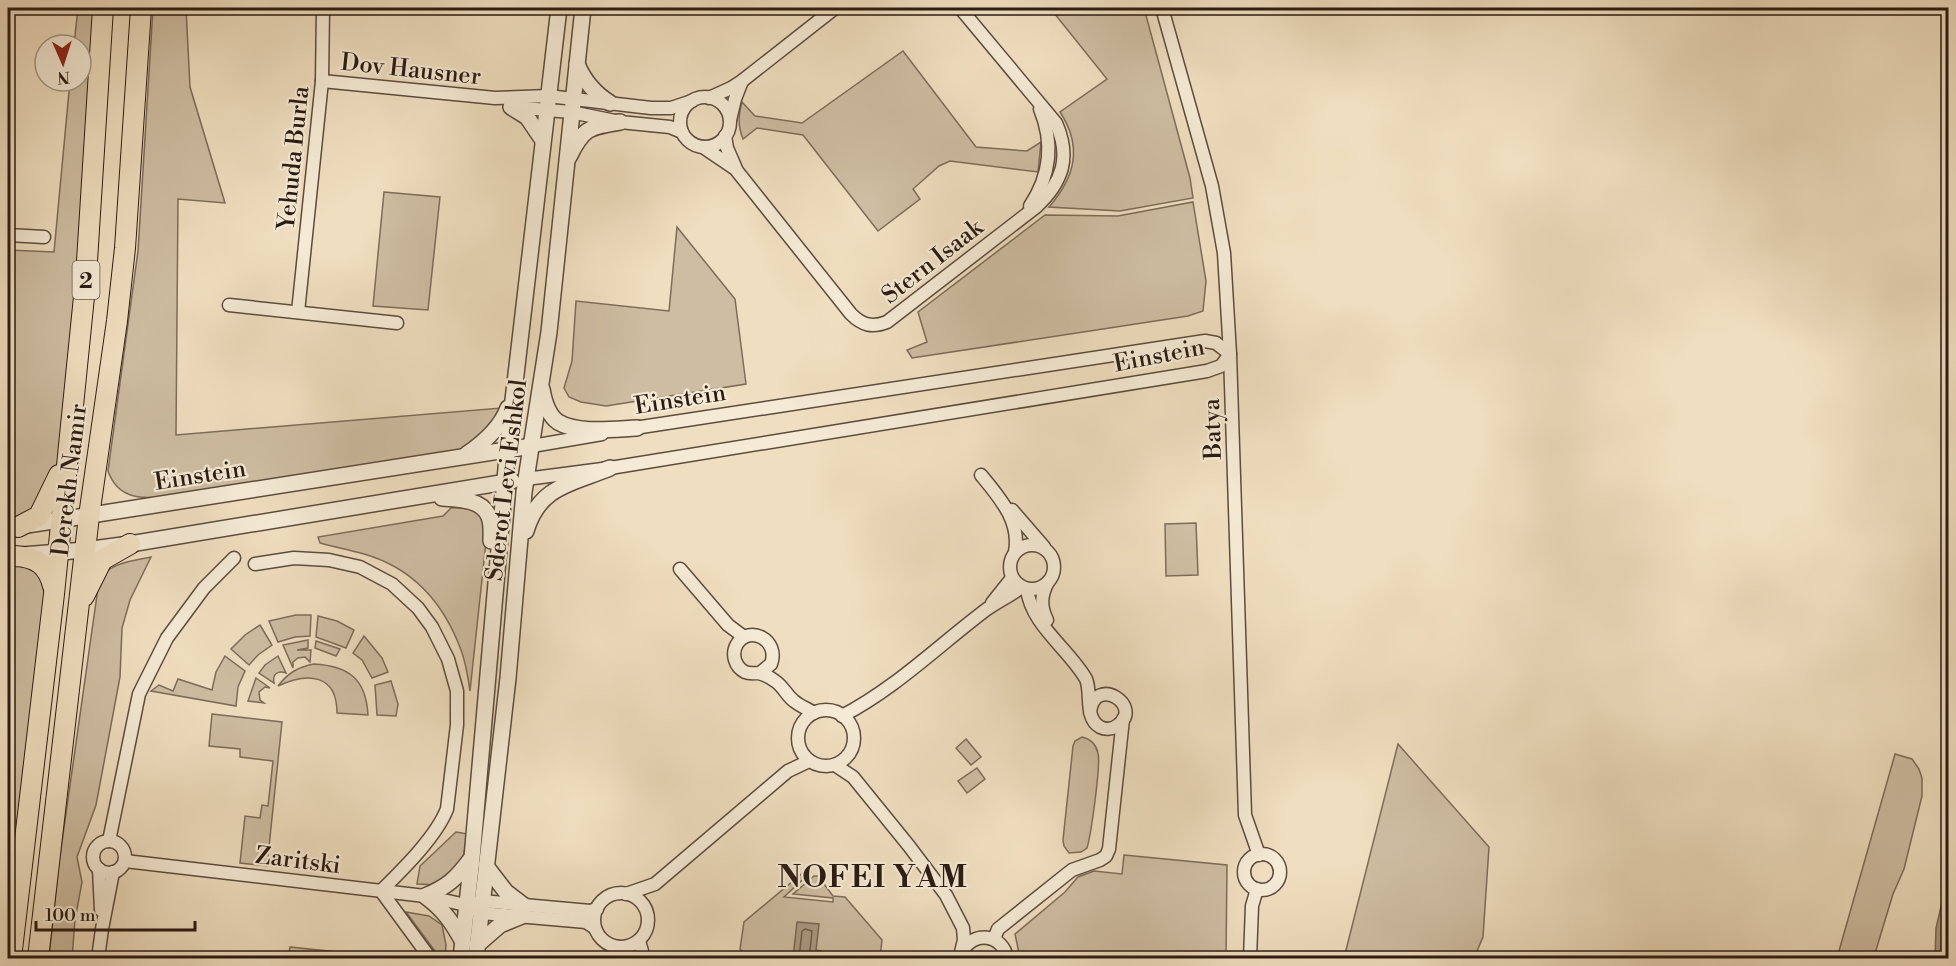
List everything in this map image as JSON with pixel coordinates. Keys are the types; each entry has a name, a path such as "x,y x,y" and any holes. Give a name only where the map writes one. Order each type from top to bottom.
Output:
{"highway":[{"name":"Derekh Namir","path":"11,958 54,594 86,277 103,8"},
{"name":"Derekh Namir","path":"38,958 89,516 125,248 141,8"},
{"path":"13,527 39,516 49,499 68,454"},
{"path":"78,606 102,560 130,544"},
{"path":"11,557 32,558 42,563 49,573 54,594"}],"street":[{"name":"Yehuda Burla","path":"298,312 322,81 323,8"},
{"name":"Sderot Levi Eshkol","path":"472,949 466,904 472,858 504,482 559,8"},
{"name":"Sderot Levi Eshkol","path":"461,958 472,949 481,907 508,678 526,479 549,332 583,8"},
{"path":"572,105 610,103 671,108 709,98 742,81 835,8"},
{"name":"Stern Isaak","path":"737,171 851,314 860,322 872,326 887,322 1024,216 1041,185 1048,160 1048,134 1036,100 960,8"},
{"name":"Batya","path":"1162,8 1217,205 1224,253 1230,354 1245,815 1259,855"},
{"path":"577,64 591,89 610,103"},
{"name":"Dov Hausner","path":"322,81 572,105"},
{"path":"703,147 716,145 725,136 742,81"},
{"path":"709,98 726,108 730,121"},
{"name":"Dov Hausner","path":"495,99 511,107 547,103"},
{"path":"682,132 680,125 682,112 692,101"},
{"path":"572,105 620,122 670,127 682,132 691,142 703,147 737,171"},
{"path":"511,107 527,117 542,139"},
{"path":"565,165 579,139 589,129 620,122"},
{"path":"725,136 737,171"},
{"path":"8,235 44,237"},
{"path":"229,305 397,323"},
{"name":"Einstein","path":"11,557 130,544 504,482 610,468 1207,371 1221,366 1230,354 1216,343 1205,341 13,527"},
{"path":"540,380 546,405 557,421 572,427 587,429 637,428"},
{"path":"459,457 473,450 502,421 514,388"},
{"path":"519,560 529,523 542,499 550,492 610,468"},
{"path":"981,474 1048,552 1053,563 1052,576 1042,599 1045,618 1094,681 1108,694"},
{"path":"999,497 1015,526 1017,542 1010,567 1012,578 1025,588 1042,623 1086,679 1090,712 1094,723 1104,729 1113,744 1118,762"},
{"path":"409,498 459,499 470,501 485,510 490,519 494,594"},
{"path":"1015,552 1031,545 1048,552"},
{"path":"109,841 138,694 176,625 204,588 234,558"},
{"path":"255,564 294,558 329,560 360,567 392,584 418,608 432,627 448,659 457,692 457,725 447,809 442,821 403,870 381,891 430,958"},
{"path":"680,569 741,641"},
{"path":"988,609 1012,578"},
{"path":"842,716 866,704 988,609 1025,588 1036,588 1048,581"},
{"path":"776,681 771,664 773,652 768,641 757,635 741,641 734,651 736,664 746,673 760,673 776,681 794,701 814,713"},
{"path":"760,673 771,664"},
{"path":"961,955 964,947 974,939 991,938 998,929 1072,870 1095,863 1106,856 1109,849 1121,750 1121,732 1125,714 1123,702 1114,695 1108,694 1097,697 1090,712"},
{"path":"794,701 802,723"},
{"path":"852,728 866,704"},
{"path":"788,771 798,745 798,734 802,723 814,713 831,711 842,716 854,734 853,747 846,758 835,765 824,766 809,761 802,754 798,745"},
{"path":"1104,729 1116,727 1124,719"},
{"path":"846,758 853,777"},
{"path":"655,884 647,910 648,926 643,937 629,946 619,947 607,943 595,928 595,915 597,909 609,896 626,894 655,884 788,771 809,761"},
{"path":"835,765 853,777 946,895 963,928 964,940 961,955"},
{"path":"109,841 122,847 125,861 120,868 108,873 99,868 93,859 93,854 99,845 109,841"},
{"path":"1254,856 1271,857 1280,871 1280,877 1274,886 1262,890 1257,889 1248,883 1245,874 1247,864 1254,856"},
{"path":"472,858 458,876 443,888 425,896 441,908 472,949 500,925 523,911 590,911 597,909"},
{"name":"Zaritski","path":"125,861 425,896 481,907"},
{"path":"486,866 523,911"},
{"path":"99,868 102,929"},
{"path":"98,958 113,872"},
{"path":"1250,958 1252,906 1257,889"},
{"path":"626,894 636,898 647,910"},
{"path":"946,895 971,925 1003,948 1007,958"},
{"path":"481,907 523,911 586,922 595,928"},
{"path":"639,941 644,958"},
{"path":"619,947 630,958"}],"shaded area":[{"path":"78,8 96,8 93,50 93,33 75,33"},
{"path":"153,8 186,8 190,87 225,203 178,199 176,435 501,408 489,429 475,441 454,454 176,497 145,498 127,494 113,481 108,471 138,251"},
{"path":"1050,8 1144,8 1190,178 1193,198 1120,211 1049,207 1065,184 1073,161 1072,137 1060,112 1107,79"},
{"path":"903,51 976,147 1027,151 1041,142 1038,172 950,161 939,166 913,189 920,199 878,231 803,135 757,128 743,139 739,121 742,102 755,116 802,123"},
{"path":"69,93 90,93 61,454 43,503 8,523 8,250 54,252"},
{"path":"384,192 440,197 428,310 373,306"},
{"path":"1193,202 1206,281 1203,311 1188,316 912,358 907,350 927,342 918,312 1045,215 1118,216"},
{"path":"677,227 735,299 746,384 606,406 581,402 569,397 564,388 572,361 576,301 669,311"},
{"path":"465,507 476,510 484,518 486,542 470,691 464,660 454,633 436,603 424,590 412,578 382,560 320,543 318,537 443,516 451,508"},
{"path":"1196,523 1198,575 1166,576 1165,524"},
{"path":"151,557 130,600 122,628 120,677 96,805 77,857 82,882 75,920 72,958 49,958 59,863 99,581 108,570 114,567"},
{"path":"18,560 46,579 8,921 8,561"},
{"path":"296,615 311,615 310,636 278,642 269,621"},
{"path":"318,616 337,621 354,630 346,648 316,637"},
{"path":"260,625 272,645 249,665 231,649 245,635"},
{"path":"364,636 382,658 388,672 372,678 362,660 353,653"},
{"path":"308,640 308,648 297,650 311,650 310,662 305,657 298,658 293,662 293,668 283,645"},
{"path":"316,641 340,649 336,656 315,648"},
{"path":"225,656 245,671 238,687 236,706 151,691 159,685 173,691 178,679 212,690 216,672"},
{"path":"278,656 286,673 276,674 274,683 259,673 265,665"},
{"path":"314,664 337,668 353,677 364,692 368,715 337,713 332,690 319,680 300,679 278,686 294,671"},
{"path":"256,678 270,688 265,687 259,692 260,700 264,703 248,701"},
{"path":"391,681 398,704 396,716 377,715 375,685"},
{"path":"212,714 282,722 267,866 240,863 245,816 260,818 262,805 268,806 273,761 240,757 240,749 209,746"},
{"path":"1082,737 1093,742 1097,750 1099,760 1097,784 1087,848 1081,852 1069,853 1063,840 1073,746 1075,741"},
{"path":"966,739 981,757 971,765 956,748"},
{"path":"1398,744 1489,847 1483,937 1474,958 1344,958"},
{"path":"1895,754 1912,759 1922,778 1922,796 1904,869 1893,894 1876,950 1876,958 1837,958"},
{"path":"977,768 985,779 967,793 958,781"},
{"path":"456,832 468,834 462,862 437,885 417,884 420,866"},
{"path":"1124,855 1227,865 1226,958 1020,958 1015,934 1065,892 1078,877 1094,871 1122,874"},
{"path":"810,870 811,872 784,897 833,902 833,898 793,894 814,876 818,876 833,896 845,897 882,940 880,958 748,958 740,949 744,922 805,871"},
{"path":"406,912 429,916 442,925 446,945 445,958 440,958"},
{"path":"290,947 338,952 343,958 288,958"}],"water":[{"path":"1948,880 1948,958 1935,958 1936,928"},
{"path":"797,922 819,924 816,950 821,951 820,958 793,958"}],"district":[{"name":"NOFEI YAM","path":"873,877"}]}
